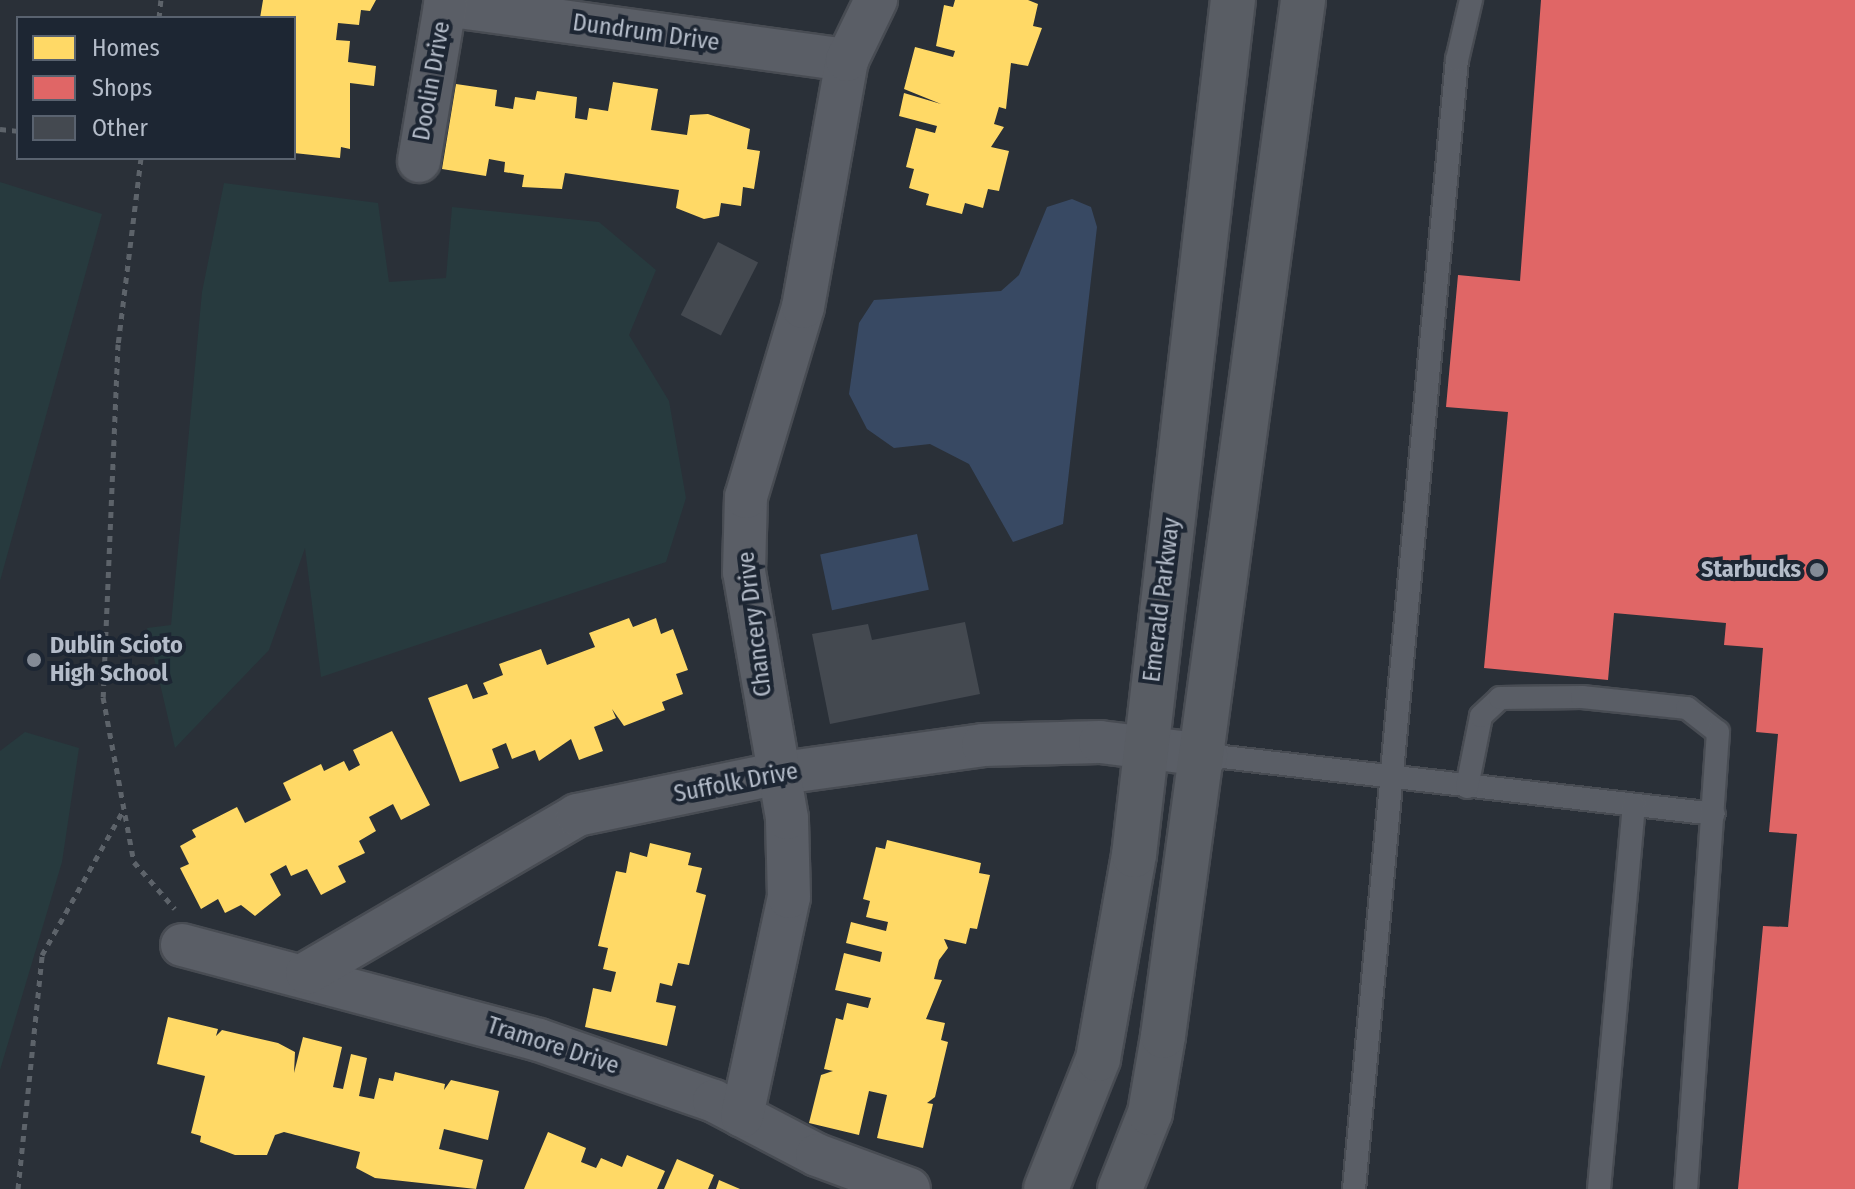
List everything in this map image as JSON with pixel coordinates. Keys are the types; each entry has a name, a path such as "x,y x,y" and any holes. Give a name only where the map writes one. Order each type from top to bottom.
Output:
{"main road":[{"name":"Emerald Parkway","path":"1046,1189 1098,1059 1145,747 1233,0"},
{"path":"1120,1189 1150,1113 1206,755 1303,0"}],"street":[{"name":"Chancery Drive","path":"742,1116 789,897 787,818 775,774 744,572 746,497 803,307 847,60 876,0"},
{"name":"Dundrum Drive","path":"446,2 847,60"},
{"name":"Doolin Drive","path":"419,161 446,2"},
{"name":"Suffolk Drive","path":"307,973 577,815 775,774 1048,740 1206,755"},
{"name":"Tramore Drive","path":"198,949 307,973 539,1040 742,1116 817,1155 909,1189"}],"lane":[{"path":"1354,1189 1457,60 1471,0"},
{"path":"1467,787 1481,716 1500,698 1582,697 1687,708 1718,732 1686,1189"},
{"path":"1206,755 1391,774 1467,787 1714,814"},
{"path":"1599,1189 1634,806"}],"path":[{"path":"141,160 118,344 103,697 134,862 198,949"},
{"path":"18,1189 42,955 124,809"}],"green space":[{"path":"0,182 102,214 0,581"},
{"path":"224,183 378,203 389,282 446,278 452,207 599,222 656,270 629,335 669,401 686,498 666,562 321,677 305,548 269,650 175,748 147,628 171,625 202,292"},
{"path":"25,732 79,748 62,862 0,1070 0,751"}],"water":[{"path":"1072,199 1091,207 1097,227 1063,524 1013,542 969,464 930,444 894,448 867,429 849,394 859,323 874,300 1001,291 1019,275 1047,207"},
{"path":"917,534 929,590 832,610 820,555"}],"building: Homes":[{"path":"263,0 376,0 370,11 361,10 359,25 338,23 336,40 350,41 348,62 376,66 374,86 350,83 350,149 341,147 340,158 296,153 296,16 260,16"},
{"path":"955,0 1028,0 1038,4 1033,26 1042,28 1028,66 1011,63 1006,109 999,107 994,124 1004,127 991,147 1009,151 999,191 988,189 983,208 965,203 962,214 926,205 929,194 909,188 914,169 906,167 916,128 935,133 937,126 899,116 904,93 941,104 904,89 915,47 953,57 955,51 936,46 944,5 953,7"},
{"path":"613,82 658,89 651,130 687,135 690,115 708,114 750,129 747,149 760,151 754,189 743,187 741,206 721,203 719,216 704,219 676,208 679,190 565,173 562,189 522,187 524,175 504,172 505,162 489,159 486,176 442,169 456,84 497,90 495,106 513,109 515,97 535,100 537,91 577,97 575,118 587,120 589,108 608,111"},
{"path":"629,618 633,627 656,618 661,634 673,629 688,670 676,674 683,694 662,702 665,710 624,726 612,709 616,718 594,727 603,751 579,760 571,739 539,761 535,750 512,759 506,743 492,749 499,768 460,782 428,698 467,684 473,699 488,694 483,683 503,675 499,664 541,649 547,665 595,647 589,633"},
{"path":"392,731 430,805 401,820 393,804 369,817 376,831 359,841 365,853 338,866 346,882 321,895 307,869 291,876 286,865 270,874 281,895 255,916 241,905 225,913 218,899 201,909 180,868 189,864 180,846 196,837 192,830 237,807 245,823 291,800 283,783 321,764 324,771 344,761 349,771 360,765 353,750"},
{"path":"887,840 981,863 979,873 990,875 977,929 970,928 966,944 944,939 948,948 939,960 934,979 942,980 926,1019 945,1023 941,1040 948,1042 935,1097 927,1103 933,1104 923,1148 877,1138 887,1095 869,1091 859,1135 809,1123 821,1075 833,1071 824,1069 836,1018 843,1020 847,1003 868,1008 871,998 835,990 844,953 880,962 882,952 846,943 851,922 886,931 888,922 866,917 870,901 863,899 876,847 885,849"},
{"path":"650,843 691,853 688,865 702,868 696,892 706,895 689,965 678,963 672,986 660,983 656,1002 676,1006 667,1046 585,1027 593,988 611,992 616,972 603,969 608,948 598,946 616,871 626,873 630,852 647,857"},
{"path":"168,1017 218,1029 216,1036 222,1030 278,1043 295,1052 294,1073 303,1037 342,1047 333,1087 343,1089 351,1054 367,1058 359,1096 374,1099 379,1078 393,1081 395,1072 445,1084 444,1090 451,1080 499,1091 488,1140 444,1129 439,1149 483,1160 476,1189 375,1178 356,1168 360,1152 284,1132 275,1135 267,1155 235,1155 200,1142 201,1136 191,1133 205,1076 157,1064"},
{"path":"548,1132 586,1148 581,1162 596,1168 601,1158 622,1167 627,1155 665,1171 657,1189 524,1189"},
{"path":"677,1159 714,1175 708,1189 664,1189"},
{"path":"719,1180 740,1189 716,1189"}],"building: Shops":[{"path":"1541,0 1855,0 1855,1189 1738,1189 1763,926 1788,927 1797,834 1769,832 1778,734 1756,732 1763,648 1724,645 1726,623 1614,613 1608,680 1484,668 1508,412 1446,407 1458,275 1520,281"}],"building: Other":[{"path":"718,242 758,262 721,335 681,315"},
{"path":"965,622 980,694 830,724 812,634 868,624 872,640"}],"place":[{"name":"Starbucks","path":"1817,570"},
{"name":"Dublin Scioto High School","path":"34,660"}]}
